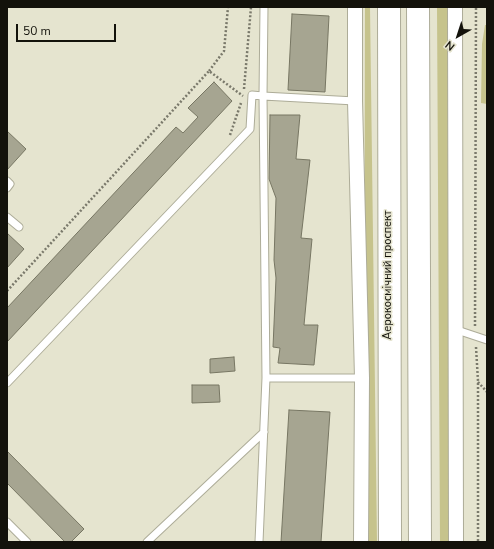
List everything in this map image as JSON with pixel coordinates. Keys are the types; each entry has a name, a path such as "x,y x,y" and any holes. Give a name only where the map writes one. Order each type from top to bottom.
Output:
{"main road":[{"name":"Аерокосмічний проспект","path":"389,7 390,542"},
{"path":"418,7 420,542"}],"street":[{"path":"355,7 355,101 362,378 361,542"},
{"path":"455,7 457,330 456,542"}],"lane":[{"path":"258,541 266,378 263,96 264,7"},
{"path":"7,383 250,129 252,95 355,101"},
{"path":"7,181 10,184 7,188"},
{"path":"7,217 19,227"},
{"path":"457,330 487,340"},
{"path":"266,378 362,378"},
{"path":"146,542 264,432"},
{"path":"7,522 27,542"}],"path":[{"path":"7,291 209,71 224,51 228,7"},
{"path":"229,139 243,96 251,7"},
{"path":"476,7 475,336 478,381 478,542"},
{"path":"209,71 243,96"},
{"path":"478,381 487,392"}],"shaded area":[{"path":"365,7 370,7 377,542 364,542"},
{"path":"437,7 448,7 448,542 440,542"},
{"path":"485,25 487,25 487,104 481,103 482,44"}],"building":[{"path":"292,14 329,16 325,92 288,90"},
{"path":"214,82 232,101 7,342 7,308 176,127 183,133 198,117 188,108"},
{"path":"270,115 300,115 296,159 310,160 301,238 312,239 304,325 318,325 314,365 278,363 280,348 273,347 276,278 274,260 276,198 269,179"},
{"path":"7,131 26,149 7,170"},
{"path":"7,233 24,249 7,268"},
{"path":"234,357 235,371 210,373 210,359"},
{"path":"192,385 219,385 220,402 192,403"},
{"path":"289,410 330,412 321,542 281,542"},
{"path":"7,451 84,529 71,542 65,542 7,483"}]}
